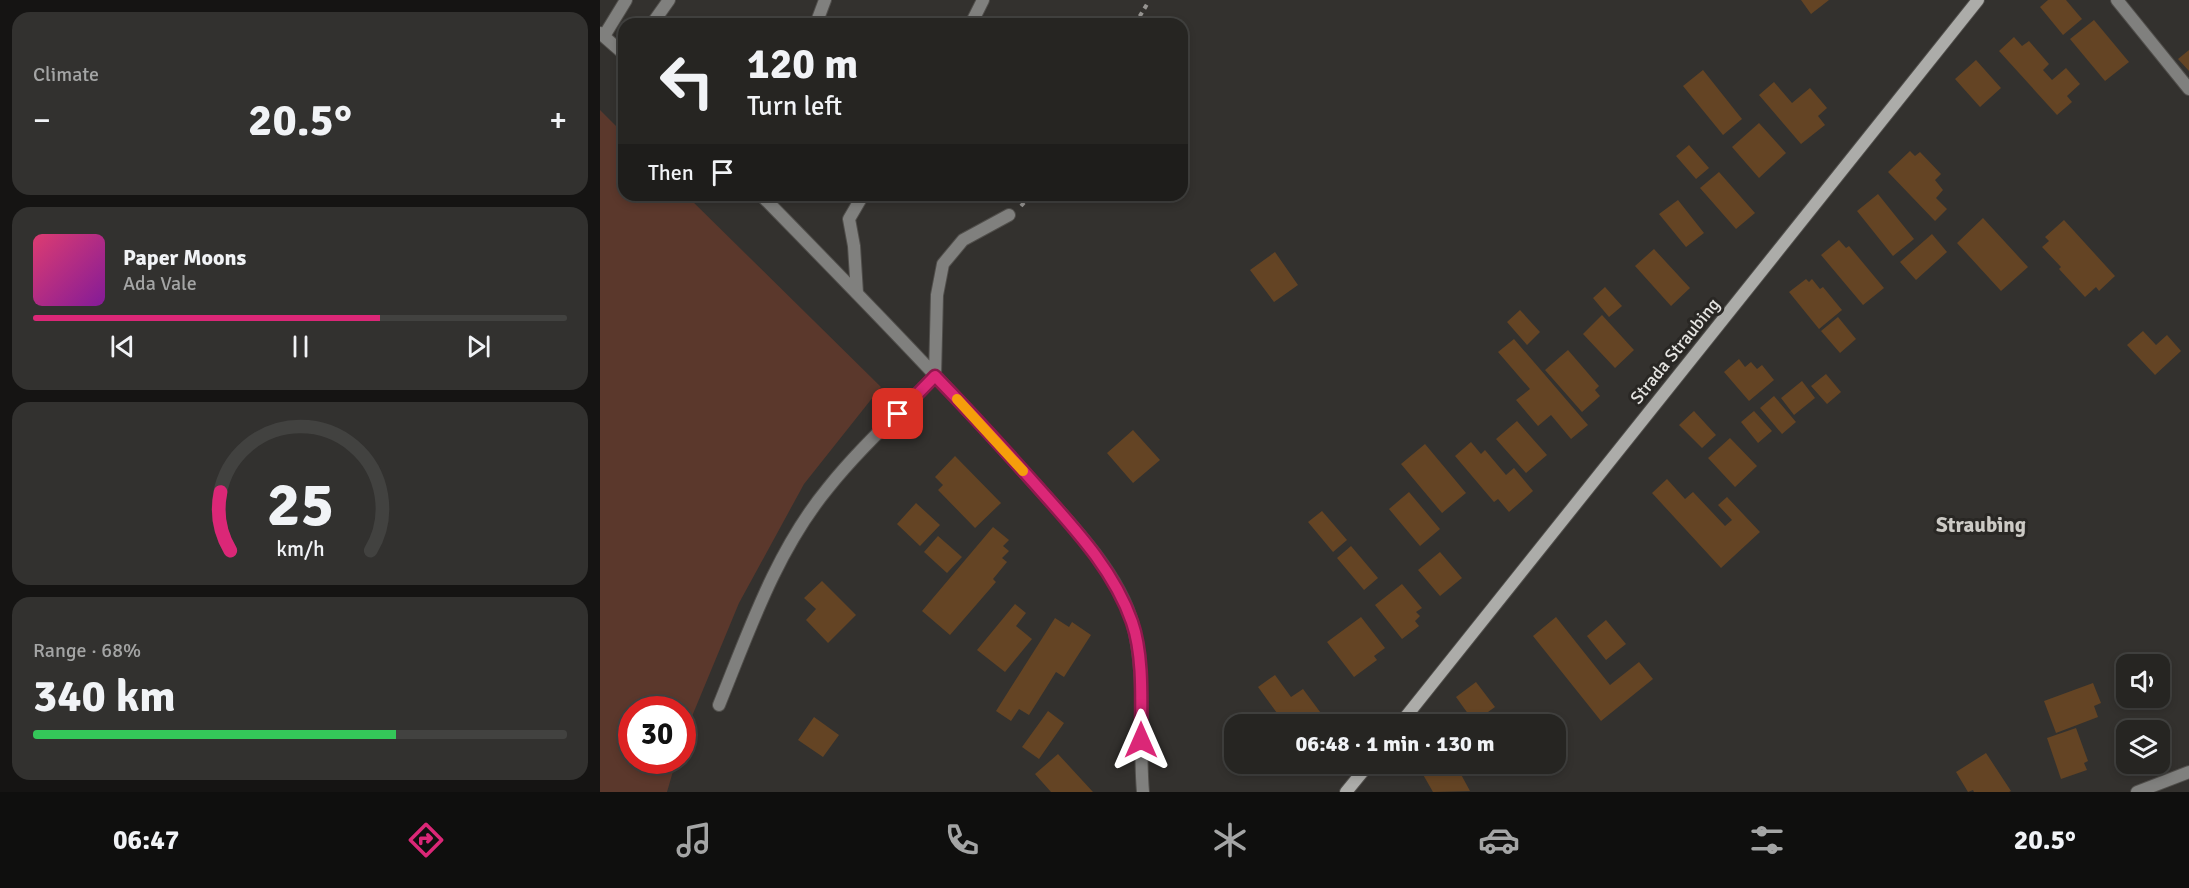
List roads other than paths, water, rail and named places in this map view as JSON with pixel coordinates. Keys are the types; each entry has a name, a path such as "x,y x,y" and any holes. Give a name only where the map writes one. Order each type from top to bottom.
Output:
{"main road":[{"name":"Strada Straubing","path":"1408,714 1978,0"},
{"path":"1346,792 1361,774"}],"street":[{"path":"618,49 602,35 626,0"},
{"path":"656,18 669,0"},
{"path":"818,18 825,0"},
{"path":"975,18 983,0"},
{"path":"2117,0 2189,89"},
{"path":"767,201 857,293 1057,509 1118,588 1133,624 1142,677 1143,792"},
{"path":"857,293 854,246 849,219 860,201"},
{"path":"719,705 757,610 786,552 809,514 852,461 935,376 937,295 943,264 963,240 1009,216"},
{"path":"2137,792 2189,772"}],"district":[{"name":"Straubing","path":"1981,525"}]}
